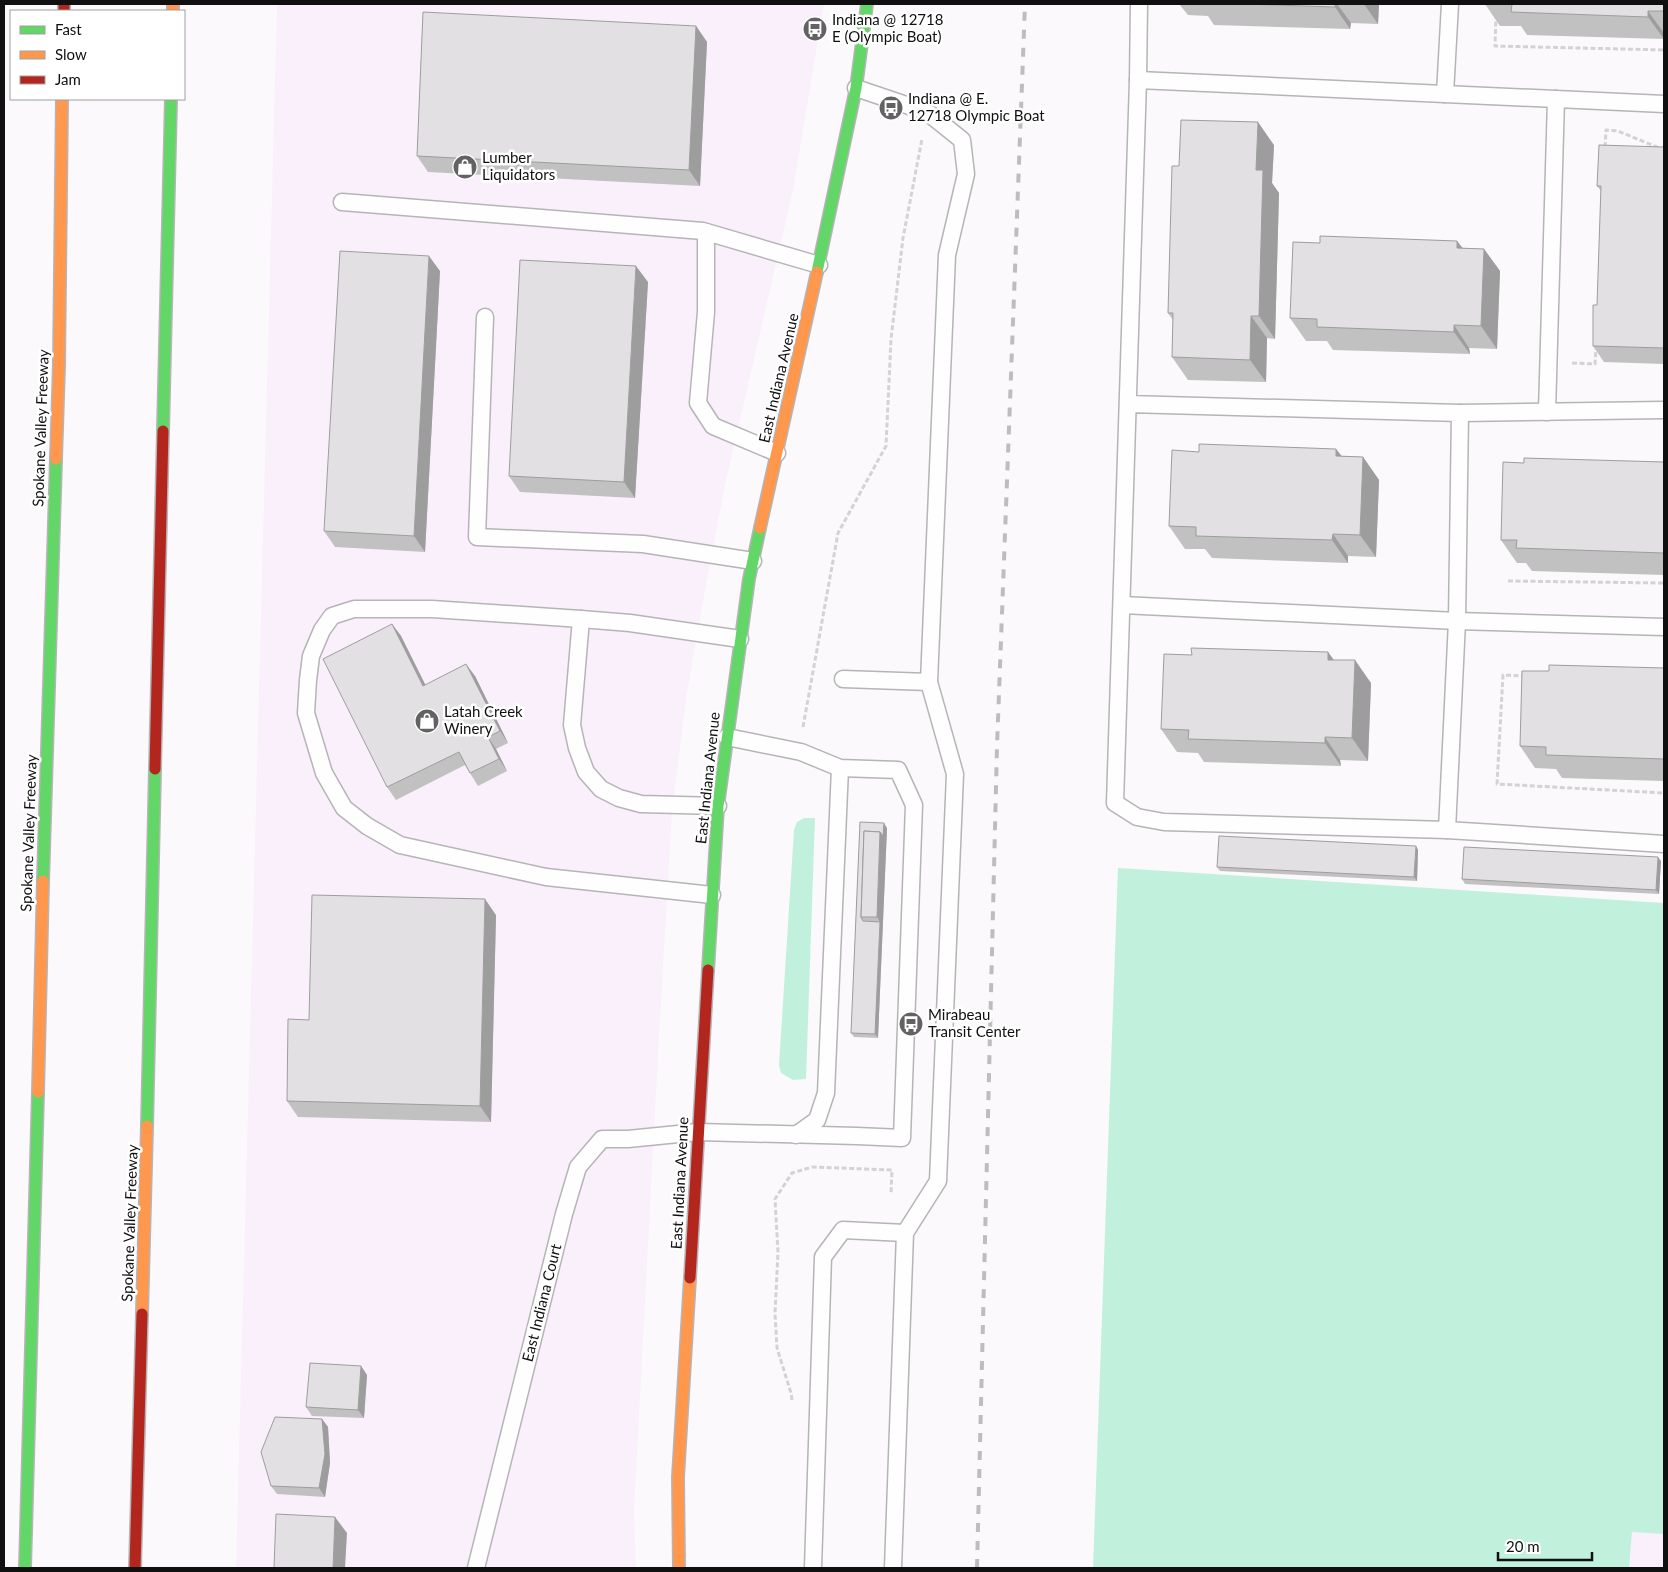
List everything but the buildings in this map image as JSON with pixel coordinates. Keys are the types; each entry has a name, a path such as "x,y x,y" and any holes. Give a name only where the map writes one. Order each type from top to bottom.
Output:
{"main road":[{"name":"East Indiana Avenue","path":"679,1568 678,1477 718,806 749,579 819,265 856,88 868,4"},
{"name":"Spokane Valley Freeway","path":"25,1568 48,683 59,365 62,100"},
{"name":"Spokane Valley Freeway","path":"135,1568 150,1018 171,100"}],"lane":[{"path":"1139,4 1116,803 1137,817 1164,822 1447,830 1664,844"},
{"path":"1445,94 1450,4"},
{"path":"1138,80 1664,104"},
{"path":"856,88 927,112 962,140 966,174 947,255 929,682 955,774 939,1171 938,1181 905,1233 893,1568"},
{"path":"1547,412 1556,98"},
{"path":"342,202 706,232 819,265"},
{"path":"706,232 706,312 698,403 713,426 777,453"},
{"path":"485,317 477,537 643,544 754,561"},
{"path":"1128,404 1460,413 1664,410"},
{"path":"1447,830 1457,621 1460,413"},
{"path":"1122,605 1457,621 1664,627"},
{"path":"712,895 546,877 400,845 368,826 344,808 324,773 306,713 311,656 322,630 332,616 354,609 432,609 581,619 630,623 740,639"},
{"path":"581,619 572,725 577,748 586,772 601,789 620,798 641,804 718,806"},
{"path":"843,679 929,682"},
{"path":"727,737 800,752 840,768 826,1093 817,1120 796,1135"},
{"name":"East Indiana Court","path":"476,1568 564,1214 578,1167 602,1138 628,1139 698,1132 902,1138 914,805 898,770 840,768"},
{"path":"813,1568 823,1257 843,1230 905,1233"}],"path":[{"path":"1496,12 1495,46 1664,50"},
{"path":"800,752 838,533 886,446 891,339 900,265 927,112"},
{"path":"1605,150 1606,130 1618,132 1664,150"},
{"path":"1548,368 1569,362 1595,364 1596,344"},
{"path":"1508,581 1664,583"},
{"path":"1531,676 1503,675 1497,784 1664,793"}],"shaded area":[{"path":"277,4 824,4 793,190 725,485 702,607 686,699 672,812 634,1511 636,1568 236,1568"},
{"path":"1664,1516 1664,1568 1554,1568"}],"green space":[{"path":"804,818 815,818 806,1079 793,1080 781,1073 779,1065 794,830 797,822"},
{"path":"1118,868 1664,903 1664,1534 1632,1532 1629,1568 1093,1568"}],"railway":[{"path":"977,1568 997,746 1025,4"}],"traffic: fast":[{"path":"817,272 856,88 867,4"},
{"path":"163,431 171,100"},
{"path":"43,881 56,459"},
{"path":"708,970 718,806 749,579 760,528"},
{"path":"147,1126 155,769"},
{"path":"25,1568 38,1092"}],"traffic: slow":[{"path":"173,4 173,10"},
{"path":"56,459 62,100"},
{"path":"760,528 817,272"},
{"path":"38,1092 43,881"},
{"path":"142,1314 147,1126"},
{"path":"679,1568 678,1477 690,1278"}],"traffic: jam":[{"path":"64,4 64,10"},
{"path":"155,769 163,431"},
{"path":"690,1278 708,970"},
{"path":"135,1568 142,1314"}],"place":[{"name":"Indiana @ 12718 E (Olympic Boat)","path":"815,29"},
{"name":"Indiana @ E. 12718 Olympic Boat","path":"891,108"},
{"name":"Lumber Liquidators","path":"465,167"},
{"name":"Latah Creek Winery","path":"427,721"},
{"name":"Mirabeau Transit Center","path":"911,1024"}]}
